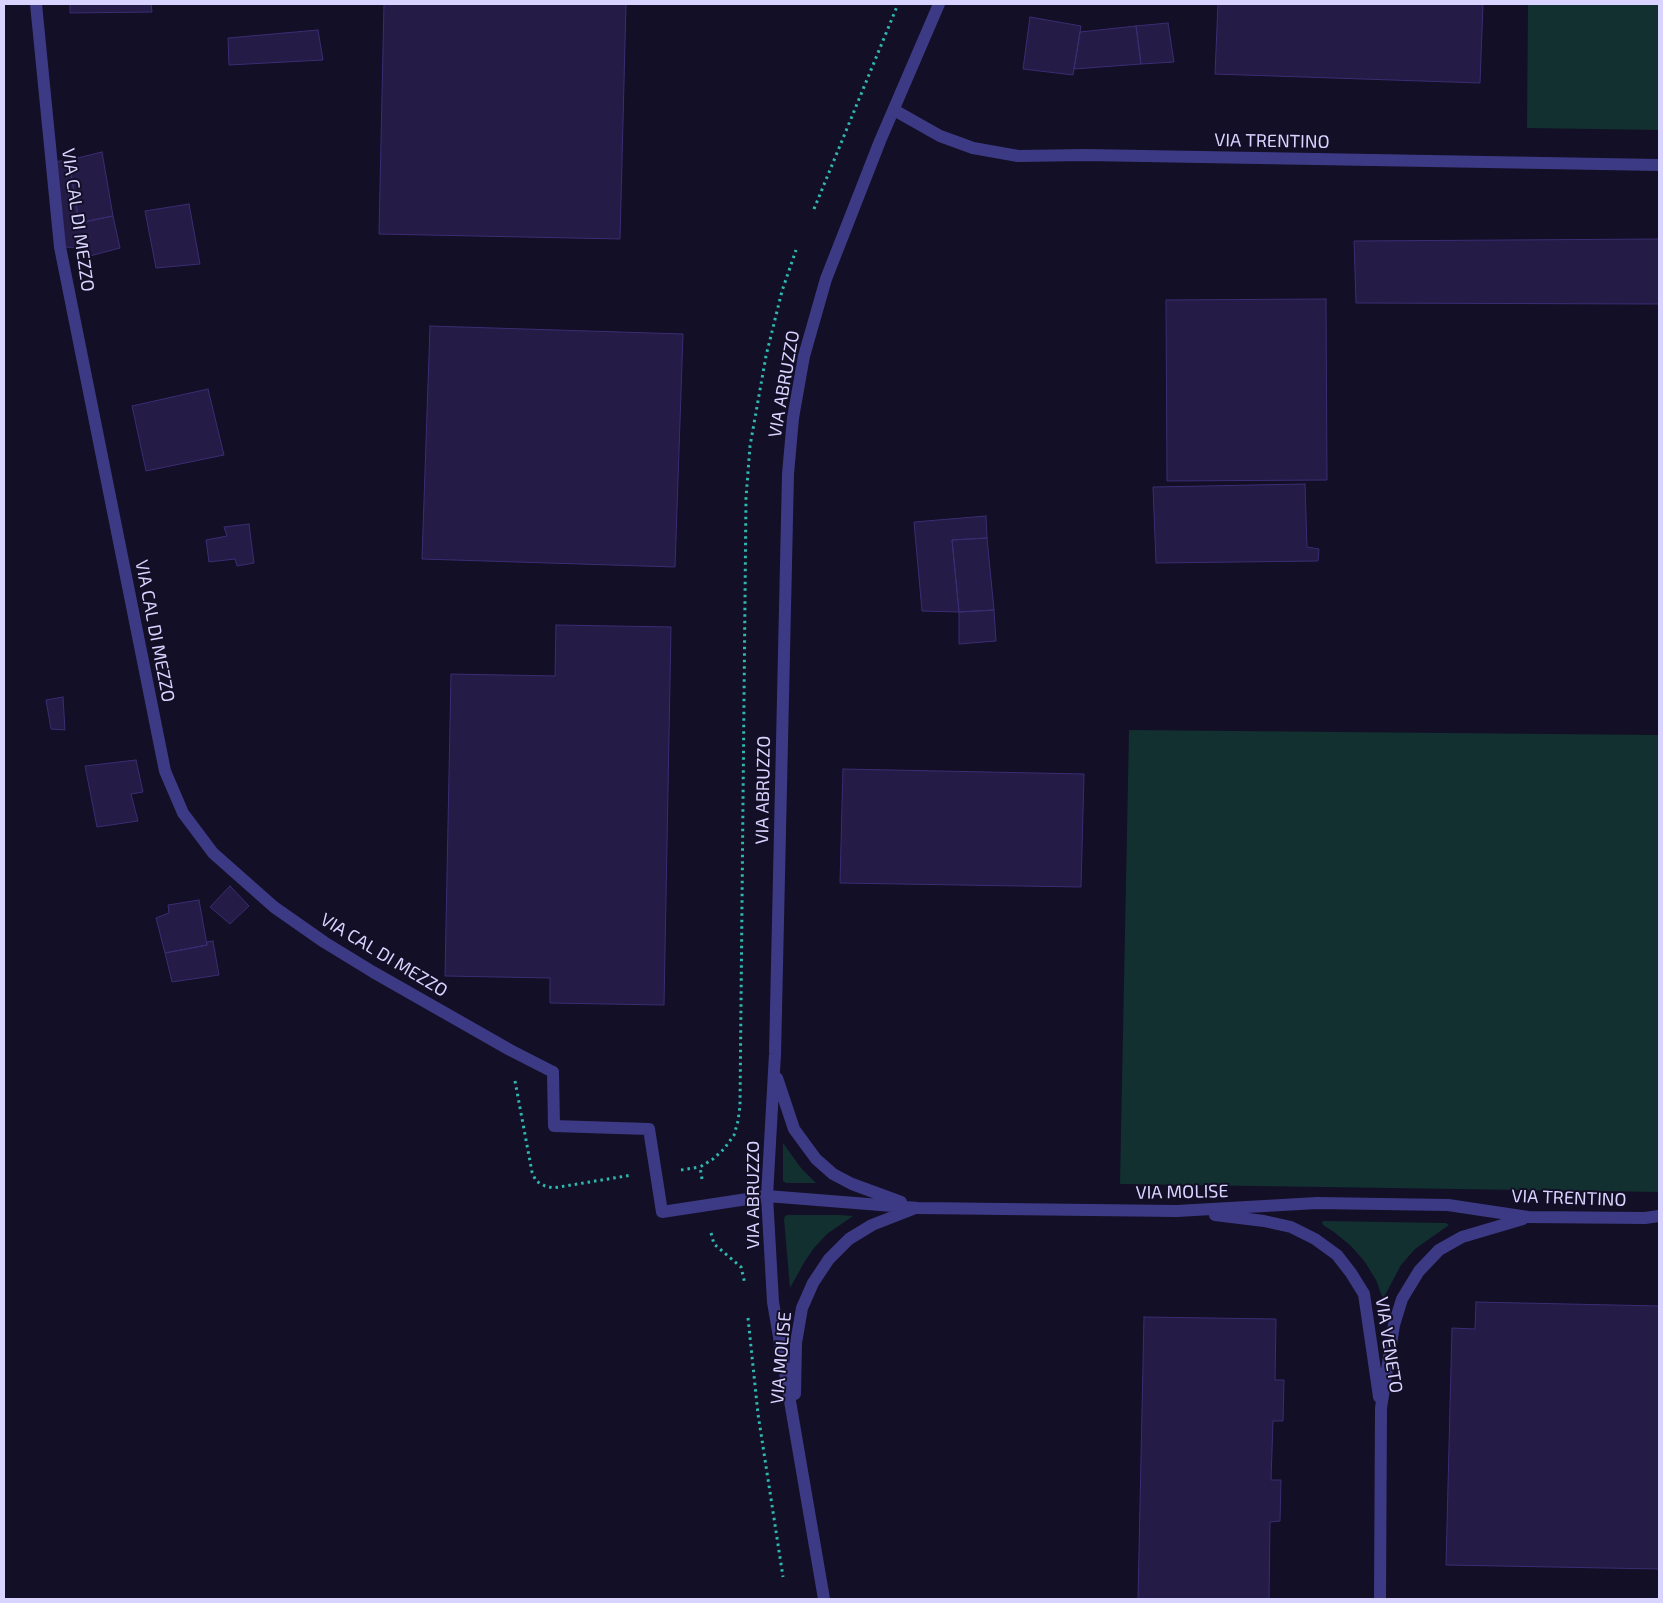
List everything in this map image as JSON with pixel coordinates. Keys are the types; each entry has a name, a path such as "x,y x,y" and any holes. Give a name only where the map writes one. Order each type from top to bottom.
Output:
{"street":[{"name":"VIA CAL DI MEZZO","path":"36,4 60,247 165,771 183,813 213,853 274,907 324,942 510,1050 553,1072"},
{"name":"VIA ABRUZZO","path":"824,1599 773,1302 767,1196 775,1071 788,474 793,418 804,356 826,279 939,4"},
{"name":"VIA TRENTINO","path":"894,110 940,136 973,148 1018,156 1125,156 1659,165"},
{"name":"VIA MOLISE","path":"775,1071 794,1129 816,1159 833,1174 852,1184 918,1208"},
{"name":"VIA MOLISE","path":"553,1072 554,1126 649,1130 662,1212 767,1196 918,1208 1177,1211 1317,1203 1448,1206"},
{"name":"VIA TRENTINO","path":"1448,1206 1528,1217 1646,1218 1659,1216"},
{"name":"VIA MOLISE","path":"794,1421 796,1343 802,1308 812,1282 829,1259 849,1239 872,1225 918,1208"},
{"name":"VIA VENETO","path":"1177,1211 1264,1220 1291,1227 1315,1239 1337,1255 1364,1294 1381,1408"},
{"name":"VIA VENETO","path":"1380,1599 1381,1408 1394,1325 1402,1299 1419,1270 1440,1250 1462,1237 1528,1217"}],"path":[{"path":"814,209 898,4"},
{"path":"681,1170 700,1167 724,1149 734,1135 740,1106 746,498 750,446 766,356 782,291 796,250"},
{"path":"700,1167 702,1179"},
{"path":"711,1233 714,1244 741,1267 745,1287"},
{"path":"748,1316 758,1414 783,1577"}],"green space":[{"path":"1528,4 1659,4 1659,130 1527,128"},
{"path":"1129,730 1659,735 1659,1192 1120,1184"},
{"path":"783,1143 801,1168 816,1183 786,1183 783,1181"},
{"path":"788,1215 853,1216 827,1234 814,1248 790,1288 784,1219"},
{"path":"1322,1222 1446,1223 1449,1225 1415,1249 1401,1265 1383,1299 1376,1280 1365,1262 1351,1246 1323,1225"}],"building":[{"path":"70,4 151,4 152,12 70,13"},
{"path":"384,4 626,4 620,239 379,234"},
{"path":"1218,4 1483,4 1480,83 1215,74"},
{"path":"1030,17 1081,26 1073,75 1023,69"},
{"path":"1168,23 1174,62 1141,64 1136,26"},
{"path":"1136,26 1141,64 1074,69 1080,32"},
{"path":"318,30 323,60 229,65 228,38"},
{"path":"102,152 113,216 79,223 69,160"},
{"path":"69,160 79,223 113,216 120,248 86,257 83,248 64,247 52,162"},
{"path":"189,204 200,264 156,268 145,211"},
{"path":"1659,239 1659,304 1356,303 1354,241"},
{"path":"1326,299 1327,480 1167,481 1166,300"},
{"path":"430,326 683,334 675,567 422,559"},
{"path":"208,389 224,455 146,471 132,406"},
{"path":"1305,484 1307,547 1319,549 1318,561 1156,563 1153,487"},
{"path":"986,516 987,538 952,540 959,612 922,611 914,522"},
{"path":"249,524 254,563 237,566 235,559 209,562 206,540 227,536 224,527"},
{"path":"987,538 994,610 959,612 952,540"},
{"path":"994,610 996,641 959,644 959,612"},
{"path":"556,625 671,627 664,1005 550,1003 550,978 445,976 451,674 555,676"},
{"path":"63,697 65,730 51,729 46,700"},
{"path":"136,760 143,792 131,794 138,821 97,827 85,766"},
{"path":"843,769 1084,774 1081,887 840,883"},
{"path":"230,886 249,906 230,924 210,907"},
{"path":"199,900 207,945 165,953 156,918 169,913 168,905"},
{"path":"213,941 219,975 172,982 165,953 207,945 207,942"},
{"path":"1476,1302 1659,1306 1659,1569 1446,1565 1452,1328 1475,1329"},
{"path":"1144,1317 1276,1319 1275,1380 1284,1380 1283,1421 1273,1421 1271,1480 1281,1480 1280,1521 1270,1522 1269,1599 1138,1599"}]}
